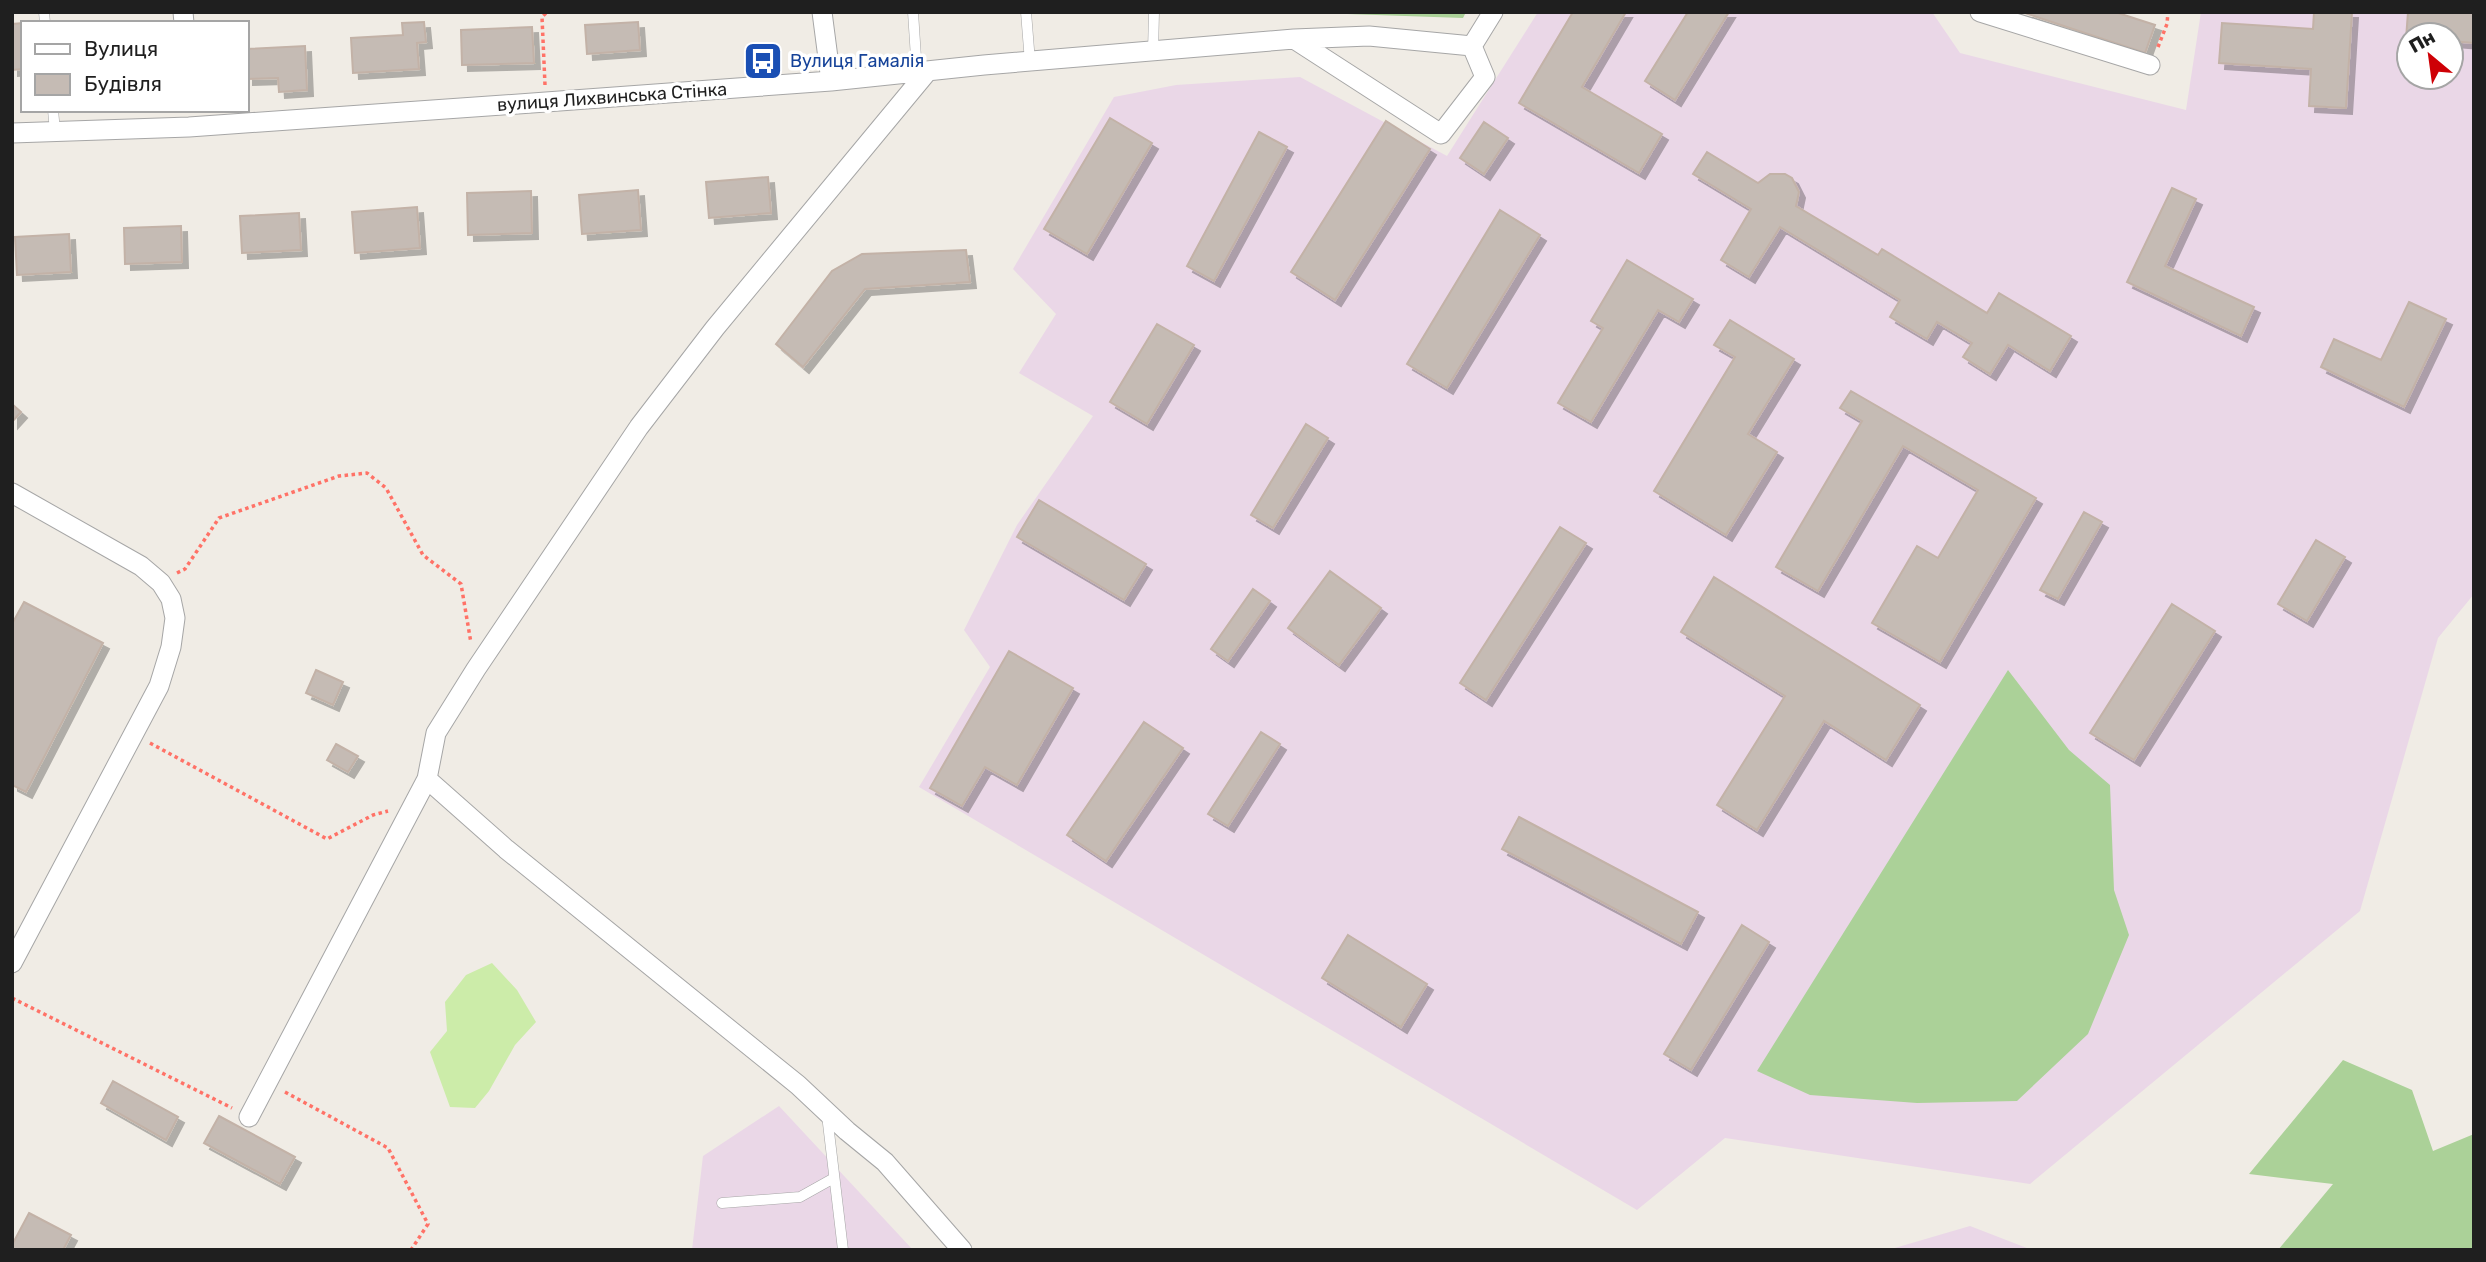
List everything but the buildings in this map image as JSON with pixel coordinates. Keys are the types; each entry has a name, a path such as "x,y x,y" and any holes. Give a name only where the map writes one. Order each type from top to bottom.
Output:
{"street":[{"path":"822,12 831,81"},
{"path":"1294,39 1441,134 1485,77 1472,46 1493,12"},
{"path":"1980,12 2150,65"},
{"name":"вулиця Лихвинська Стінка","path":"12,133 188,118 546,102 831,81 984,65 1294,39 1369,36 1472,46"},
{"path":"249,1117 427,779 436,733 476,669 639,427 715,328 922,73"},
{"path":"12,493 141,566 161,583 171,600 175,618 171,647 159,686 12,963"},
{"path":"427,779 506,849 798,1086 885,1162 962,1250"}],"lane":[{"path":"913,12 922,73"},
{"path":"1026,12 1030,63"},
{"path":"1153,52 1154,12"},
{"path":"53,112 55,131"},
{"path":"827,1112 843,1250"},
{"path":"722,1203 800,1197 834,1178"}],"path":[{"path":"546,102 542,17 547,12"},
{"path":"2150,65 2167,24 2168,12"},
{"path":"161,583 185,569 219,518 339,476 366,473 386,488 423,555 461,584 476,669"},
{"path":"133,735 327,839 373,815 413,803"},
{"path":"12,998 249,1117"},
{"path":"268,1083 388,1149 428,1224 411,1250"}],"shaded area":[{"path":"1538,12 1932,12 1960,53 2186,110 2201,12 2474,12 2474,594 2438,638 2360,911 2030,1184 1725,1138 1637,1210 919,787 990,667 964,630 1017,525 1093,416 1019,373 1056,314 1013,269 1114,97 1176,85 1300,77 1447,156"},
{"path":"779,1106 913,1250 692,1250 703,1156"},
{"path":"1970,1226 2032,1250 1888,1250"}],"green space":[{"path":"1289,12 1466,12 1463,18"},
{"path":"2008,670 2069,750 2110,785 2114,890 2129,935 2088,1034 2017,1101 1917,1103 1810,1095 1757,1071"},
{"path":"492,963 517,990 536,1022 515,1045 489,1091 475,1108 450,1107 430,1052 447,1031 445,1002 466,975"},
{"path":"2343,1060 2412,1090 2433,1151 2474,1134 2474,1250 2278,1250 2333,1184 2249,1174"}],"place":[{"name":"Вулиця Гамалія","path":"763,61"}]}
